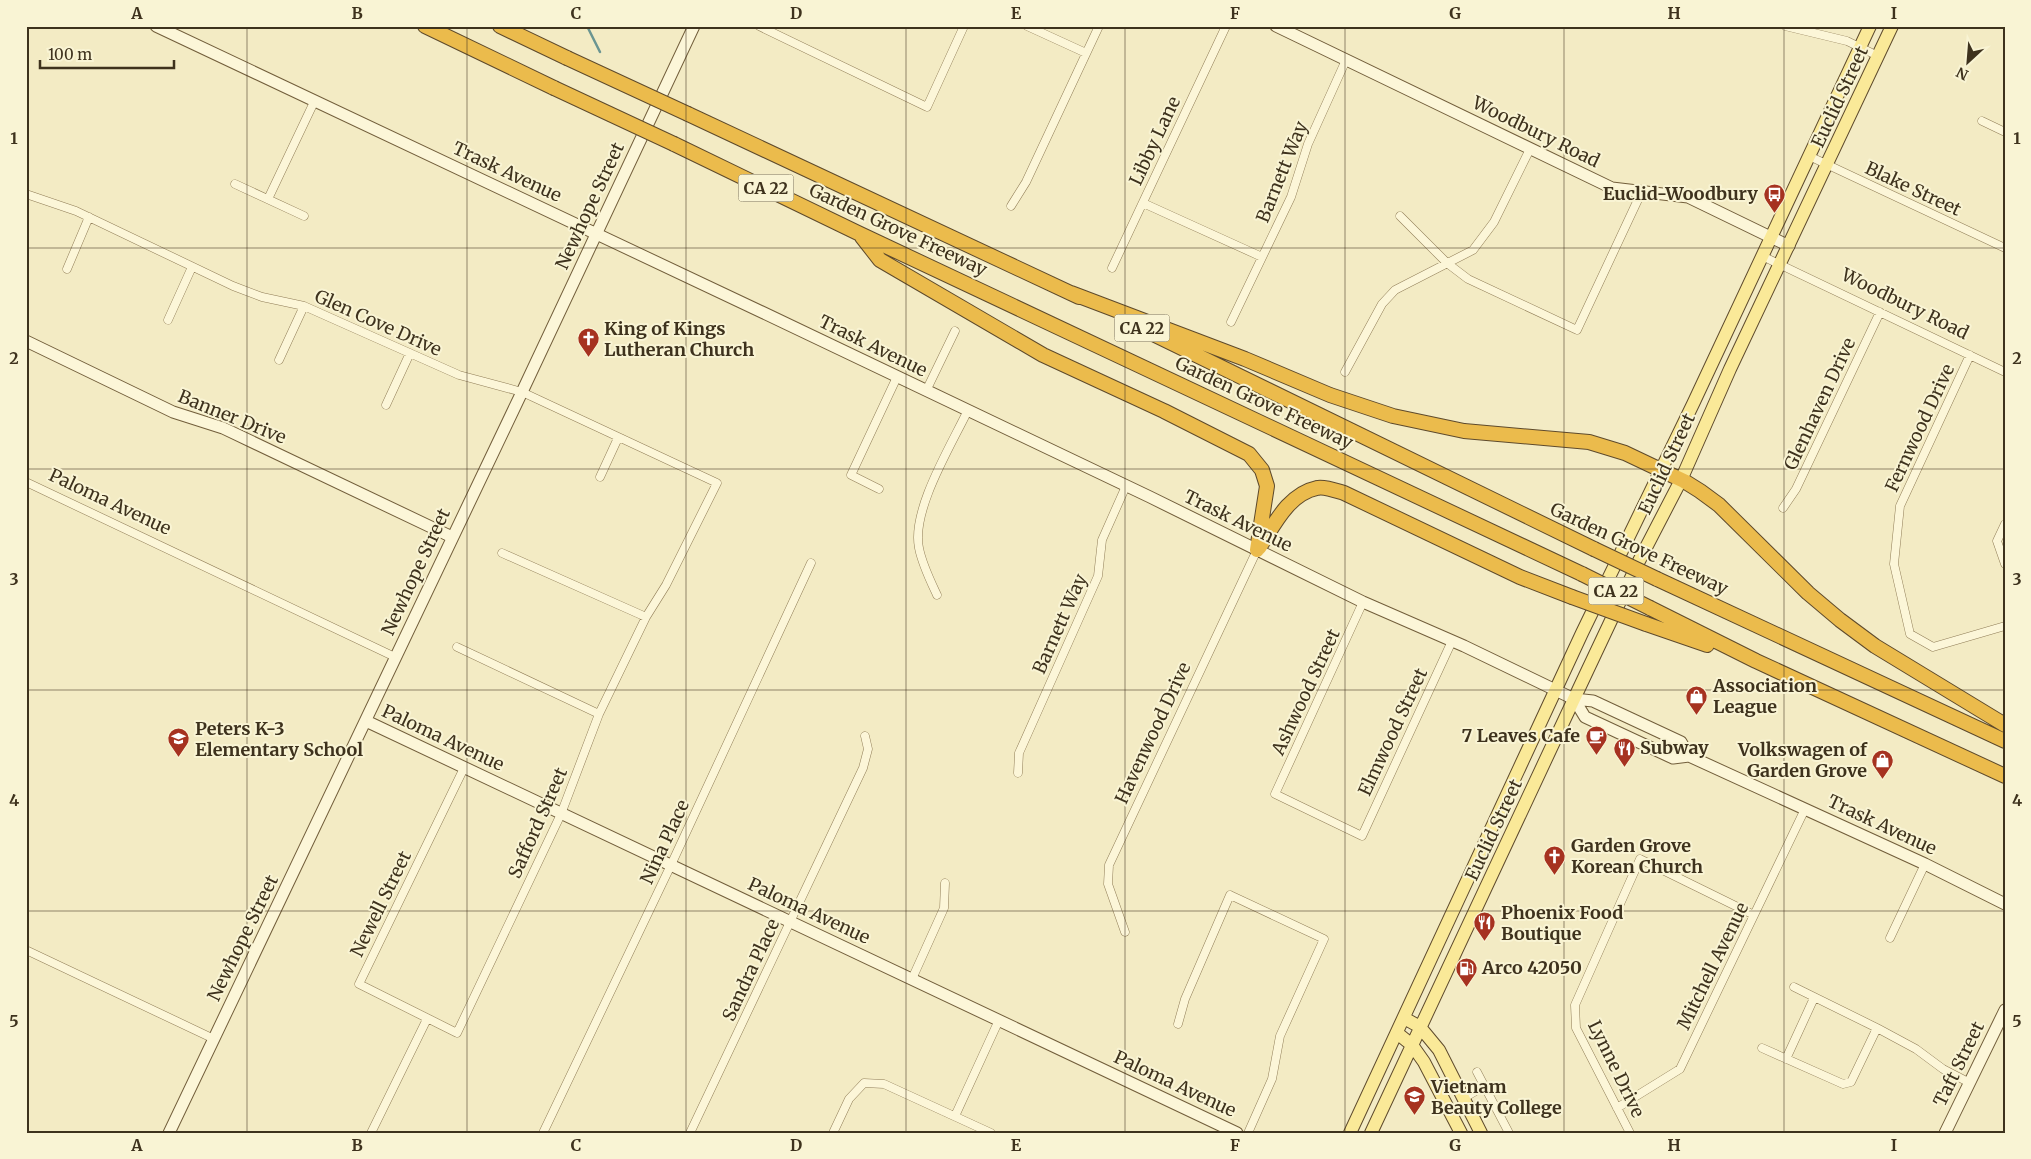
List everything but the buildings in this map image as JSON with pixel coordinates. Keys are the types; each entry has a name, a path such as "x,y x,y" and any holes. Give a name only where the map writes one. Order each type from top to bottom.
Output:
{"highway":[{"name":"Garden Grove Freeway","path":"425,26 858,233 1582,574 1756,661 2005,776"},
{"name":"Garden Grove Freeway","path":"500,26 1071,294 1657,579 2005,741"},
{"path":"858,233 880,260 980,319 1043,354 1164,411 1249,454 1262,470 1267,486 1257,550"},
{"path":"1071,294 1245,359 1324,393 1379,412 1423,423 1464,430 1598,444 1625,453 1700,491 1808,593 1861,637 2005,725"},
{"path":"1257,550 1287,505 1301,495 1319,487 1344,493 1520,577 1646,624 1756,661"}],"main road":[{"name":"Euclid Street","path":"1350,1133 1556,690 1870,26"},
{"name":"Euclid Street","path":"1371,1133 1635,570 1681,480 1730,369 1892,26"},
{"path":"1713,361 1730,369"},
{"path":"1404,1018 1420,1028 1439,1050 1481,1133"},
{"path":"1396,1032 1412,1045 1424,1062 1461,1133"}],"street":[{"name":"Trask Avenue","path":"156,26 968,410 1363,602 1452,641 1574,699 1593,701 1681,742 1689,756"},
{"name":"Newhope Street","path":"169,1133 366,722 694,26"},
{"path":"759,26 926,107 964,26"},
{"path":"1027,26 1086,53"},
{"path":"1011,206 1026,182 1100,26"},
{"name":"Libby Lane","path":"1112,268 1226,26"},
{"name":"Woodbury Road","path":"1276,26 1612,188 1688,196 1789,246"},
{"path":"1784,26 1847,41 1878,56"},
{"name":"Barnett Way","path":"1231,322 1291,197 1308,144 1346,60"},
{"path":"268,199 315,100"},
{"path":"1982,121 2005,132"},
{"path":"1345,372 1362,337 1382,304 1395,290 1473,250 1494,222 1530,149"},
{"name":"Blake Street","path":"1809,156 2005,248"},
{"path":"235,184 304,216"},
{"path":"1400,216 1447,263 1468,279 1577,330 1642,191"},
{"name":"Glen Cove Drive","path":"26,194 54,202 89,217 246,292 304,306 460,375 522,392 717,483"},
{"path":"1143,203 1262,257"},
{"path":"67,269 89,217"},
{"name":"Woodbury Road","path":"1762,256 2005,372"},
{"path":"168,320 192,267"},
{"path":"279,360 304,306"},
{"name":"Glenhaven Drive","path":"1783,508 1796,489 1880,312"},
{"path":"926,391 955,330"},
{"name":"Banner Drive","path":"26,341 173,412 223,428 452,537"},
{"path":"386,405 410,353"},
{"name":"Fernwood Drive","path":"1970,355 1900,506 1894,564 1910,634 1933,647 2005,626"},
{"path":"879,488 851,475 897,377"},
{"path":"937,595 918,546 921,518 930,489 968,410"},
{"path":"600,477 618,438"},
{"name":"Paloma Avenue","path":"26,482 396,657"},
{"name":"Safford Street","path":"427,1019 457,1033 561,814 599,714 646,617 666,585 717,483"},
{"name":"Barnett Way","path":"1018,774 1020,753 1098,576 1102,540 1126,486"},
{"path":"2005,524 1997,541 2005,564"},
{"name":"Havenwood Drive","path":"1125,932 1108,884 1109,865 1257,550"},
{"path":"502,553 646,617"},
{"name":"Nina Place","path":"543,1133 671,866 811,563"},
{"name":"Ashwood Street","path":"1362,836 1275,794 1363,602"},
{"name":"Elmwood Street","path":"1362,836 1452,641"},
{"path":"457,647 599,714"},
{"name":"Trask Avenue","path":"1574,699 1585,717 1673,758 1689,756 1925,864 2005,904"},
{"name":"Paloma Avenue","path":"366,722 1237,1133"},
{"name":"Sandra Place","path":"690,1133 863,768 868,748 865,736"},
{"name":"Newell Street","path":"427,1019 359,984 464,768"},
{"name":"Mitchell Avenue","path":"1617,1108 1680,1069 1804,809"},
{"name":"Lynne Drive","path":"1630,1133 1576,1028 1575,1005 1640,859 1754,915"},
{"path":"1890,938 1925,864"},
{"path":"912,979 944,908 945,883"},
{"path":"1178,1024 1184,999 1230,895 1324,939 1280,1036 1272,1079 1248,1133"},
{"path":"26,950 214,1039"},
{"path":"1794,988 1916,1049 1944,1069 1970,1083"},
{"path":"1786,1059 1814,998"},
{"name":"Taft Street","path":"1945,1133 2005,1010"},
{"path":"371,1133 427,1019"},
{"path":"955,1116 999,1020"},
{"path":"1762,1048 1843,1084 1848,1084 1851,1082 1877,1028"},
{"path":"1477,1072 1509,1133"},
{"path":"833,1133 849,1099 864,1083 884,1084 991,1133"},
{"path":"1464,1098 1484,1086"}],"waterway":[{"path":"587,26 600,52"}],"place":[{"name":"Euclid-Woodbury","path":"1774,213"},
{"name":"King of Kings Lutheran Church","path":"588,358"},
{"name":"Association League","path":"1697,715"},
{"name":"7 Leaves Cafe","path":"1596,755"},
{"name":"Peters K-3 Elementary School","path":"179,758"},
{"name":"Subway","path":"1624,767"},
{"name":"Volkswagen of Garden Grove","path":"1883,779"},
{"name":"Garden Grove Korean Church","path":"1555,875"},
{"name":"Phoenix Food Boutique","path":"1485,942"},
{"name":"Arco 42050","path":"1466,987"},
{"name":"Vietnam Beauty College","path":"1415,1116"}]}
